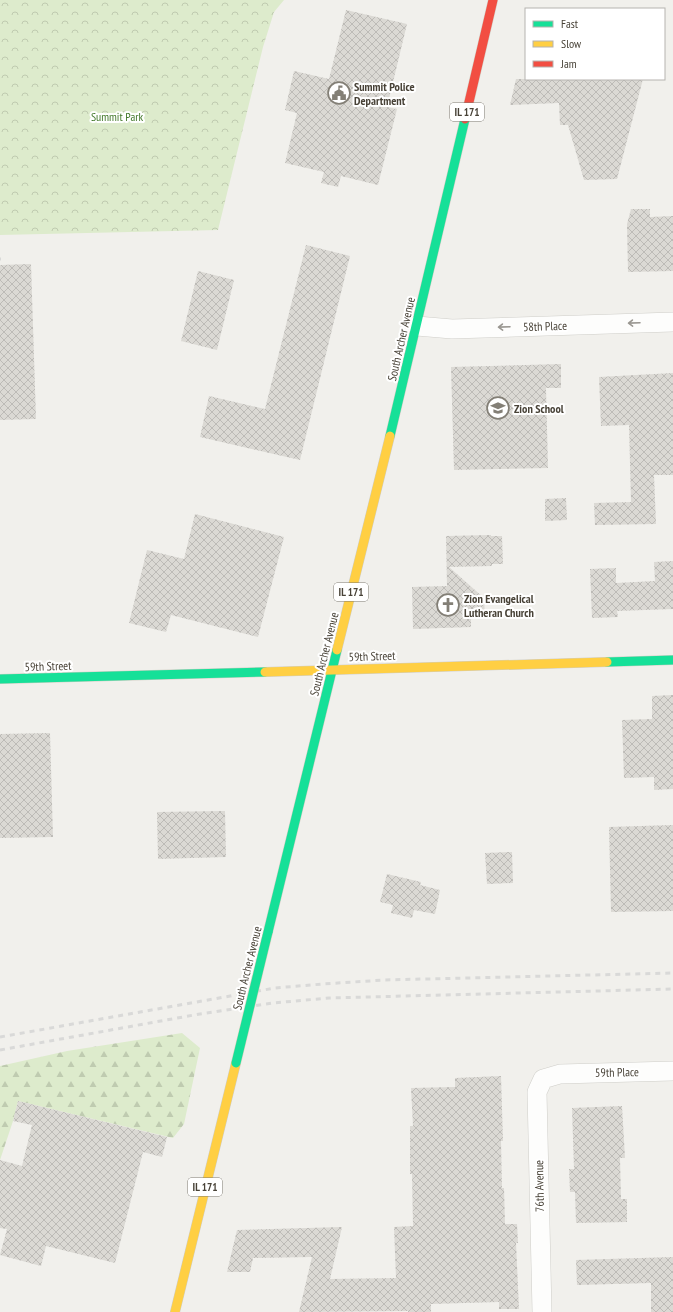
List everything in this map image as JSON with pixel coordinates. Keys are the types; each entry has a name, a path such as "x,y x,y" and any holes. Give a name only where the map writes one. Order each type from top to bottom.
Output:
{"main road":[{"name":"South Archer Avenue","path":"175,1312 417,326 493,0"},
{"name":"59th Street","path":"0,679 673,660"}],"street":[{"name":"58th Place","path":"417,326 452,329 673,322"},
{"name":"59th Place","path":"560,1074 673,1071"},
{"name":"76th Avenue","path":"542,1312 537,1092 543,1079 560,1074"}],"green space":[{"name":"Summit Park","path":"0,0 284,0 274,12 263,47 218,230 0,235"},
{"path":"182,1033 200,1048 184,1124 173,1138 18,1101 0,1160 0,1066 67,1051"}],"building":[{"name":"Summit Police Department","path":"346,10 407,24 387,107 397,109 378,185 341,176 338,187 321,183 324,172 285,163 297,113 285,110 294,71 329,79"},
{"path":"516,79 643,80 617,179 584,180 568,125 560,125 559,103 510,105"},
{"path":"631,209 650,209 650,217 673,216 673,271 628,272 627,224"},
{"path":"306,245 350,256 300,460 200,437 209,396 265,409"},
{"path":"31,264 36,419 0,420 0,265"},
{"path":"198,271 234,280 217,350 181,341"},
{"path":"561,364 561,388 546,388 548,468 454,470 451,367"},
{"path":"673,373 673,475 654,475 656,524 595,525 594,503 631,502 629,425 601,426 599,377"},
{"path":"566,498 567,520 545,521 545,499"},
{"path":"195,514 284,537 258,637 171,615 166,632 129,623 147,550 184,559"},
{"path":"446,536 502,536 503,564 492,564 492,566 449,567 484,598 485,616 471,617 471,627 413,629 412,587 447,586"},
{"path":"673,561 673,609 617,611 618,617 592,618 590,569 616,568 616,583 655,581 654,562"},
{"path":"673,695 673,789 654,790 654,777 624,778 622,720 652,719 652,696"},
{"path":"50,733 53,837 0,838 0,734"},
{"path":"225,811 226,857 158,859 157,812"},
{"path":"673,825 673,911 611,912 609,827"},
{"path":"512,852 513,883 487,884 485,853"},
{"path":"387,874 421,882 420,885 440,890 435,914 414,910 412,918 391,913 393,905 380,902"},
{"path":"501,1076 503,1141 501,1141 502,1188 504,1188 505,1224 517,1224 518,1243 516,1243 519,1309 499,1309 499,1302 431,1304 431,1312 299,1312 312,1257 253,1258 250,1272 227,1272 237,1230 342,1227 330,1279 396,1278 394,1227 413,1226 412,1174 410,1174 410,1126 413,1126 411,1088 455,1087 455,1078"},
{"path":"18,1101 167,1137 162,1157 143,1152 115,1263 46,1246 41,1266 0,1255 7,1229 0,1228 0,1160 22,1166 32,1125 13,1121"},
{"path":"622,1106 625,1158 620,1158 621,1199 627,1199 627,1222 576,1223 575,1192 570,1192 569,1169 574,1169 572,1108"},
{"path":"673,1257 673,1312 651,1312 651,1283 577,1285 576,1260"}],"railway":[{"path":"0,1037 275,988 384,980 673,973"},
{"path":"0,1050 194,1015 273,1003 329,998 673,989"}],"traffic: fast":[{"path":"390,436 465,119"},
{"path":"268,932 337,650"},
{"path":"607,662 673,660"},
{"path":"0,679 265,672"},
{"path":"236,1063 268,932"}],"traffic: slow":[{"path":"337,650 390,436"},
{"path":"265,672 607,662"},
{"path":"175,1312 236,1063"}],"traffic: jam":[{"path":"465,119 493,0"}],"place":[{"name":"Summit Police Department","path":"339,93"},
{"name":"Zion School","path":"498,408"},
{"name":"Zion Evangelical Lutheran Church","path":"448,605"}]}
